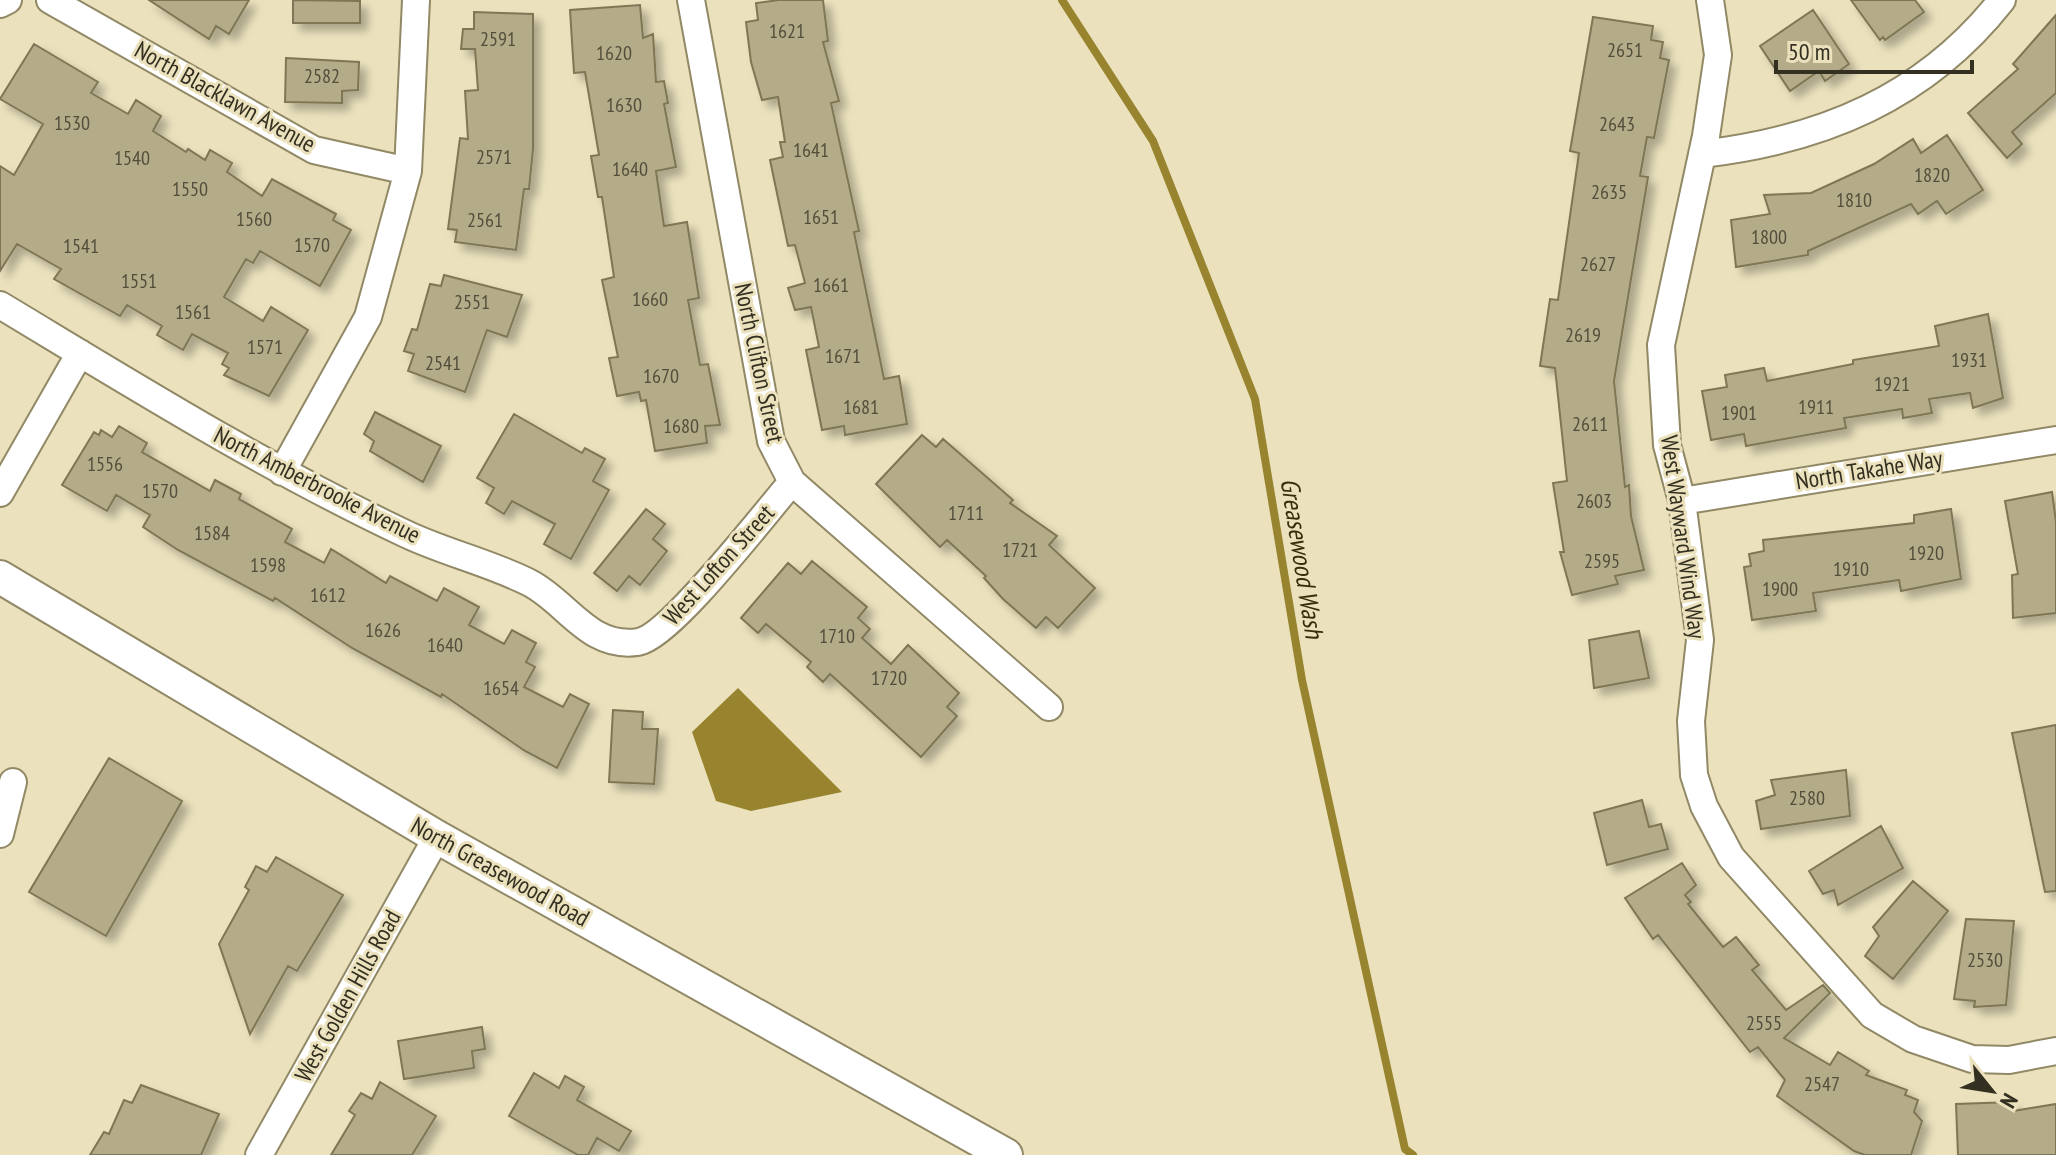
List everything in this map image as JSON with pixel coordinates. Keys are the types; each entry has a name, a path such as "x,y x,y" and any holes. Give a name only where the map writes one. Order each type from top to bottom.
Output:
{"street":[{"path":"0,4 8,0"},
{"name":"North Blacklawn Avenue","path":"50,0 314,150 408,171"},
{"path":"282,472 368,317 408,171 416,0"},
{"name":"North Clifton Street","path":"691,0 771,441 792,482 1049,707"},
{"name":"West Wayward Wind Way","path":"1710,0 1718,55 1702,154 1661,345 1667,445 1682,501 1700,640 1691,721 1694,775 1704,806 1731,857 1872,1015 1913,1039 1972,1059 2009,1060 2056,1051"},
{"path":"1702,154 1752,148 1830,128 1897,95 1955,49 2002,0"},
{"name":"North Amberbrooke Avenue","path":"0,305 282,472 408,535 532,584 595,635 634,649"},
{"path":"0,493 80,353"},
{"name":"North Takahe Way","path":"1682,501 2056,440"},
{"name":"West Lofton Street","path":"634,649 668,625 792,482"},
{"name":"North Greasewood Road","path":"0,577 437,837 1006,1155"},
{"path":"0,834 13,782"},
{"name":"West Golden Hills Road","path":"259,1155 437,837"}],"shaded area":[{"path":"738,688 842,792 751,811 716,801 692,732"}],"building":[{"path":"149,0 249,0 229,34 216,26 209,39"},
{"path":"293,0 360,1 360,23 293,23"},
{"path":"823,0 828,41 823,42 839,101 831,103 859,231 854,232 884,379 899,376 907,424 845,435 844,426 822,430 806,350 819,347 811,307 795,310 788,288 805,283 795,245 788,246 770,160 783,157 780,142 785,142 778,97 762,100 751,62 746,22 758,20 756,3"},
{"path":"1851,0 1915,0 1924,12 1885,40 1883,37 1880,40"},
{"path":"640,5 643,38 653,34 656,82 664,81 668,103 664,104 676,167 656,171 664,226 687,222 699,298 688,300 700,365 708,364 720,425 705,426 707,443 655,451 646,400 641,401 639,392 617,396 609,358 618,357 602,280 614,277 602,197 598,197 591,156 599,155 585,72 574,73 570,10"},
{"path":"1813,10 1849,64 1825,81 1819,71 1790,91 1760,46"},
{"path":"474,12 533,14 533,149 529,189 524,189 516,250 455,242 457,230 448,229 460,138 468,139 465,91 478,90 475,49 461,49 463,29 474,29"},
{"path":"2056,15 2056,93 2012,132 2022,144 2007,158 1968,113 2018,69 2013,64"},
{"path":"1593,17 1653,26 1651,40 1663,42 1660,58 1669,60 1654,138 1647,137 1640,176 1648,177 1614,381 1625,487 1629,485 1631,516 1644,570 1615,576 1618,584 1572,595 1560,552 1564,552 1553,483 1567,481 1555,368 1540,366 1550,299 1558,300 1579,153 1570,151"},
{"path":"34,44 98,82 91,93 128,114 136,100 161,116 153,131 186,152 188,149 205,160 210,150 232,163 227,172 262,196 272,179 336,214 333,220 351,230 320,286 260,251 253,263 246,259 224,297 263,321 271,307 308,330 269,396 224,375 229,368 222,364 228,353 192,334 183,350 157,335 162,326 127,305 120,316 54,279 61,269 17,244 0,271 0,166 14,175 43,124 0,99"},
{"path":"286,58 359,62 358,90 342,91 342,103 285,102"},
{"path":"1947,135 1983,190 1946,214 1937,201 1918,214 1911,204 1808,251 1808,255 1736,267 1731,220 1770,214 1764,195 1811,193 1874,164 1913,139 1921,153"},
{"path":"444,275 522,295 507,337 487,330 465,392 408,371 414,354 404,351 412,329 417,330 430,284 441,286"},
{"path":"1988,314 2003,398 1973,408 1970,393 1929,399 1932,413 1903,418 1902,409 1844,418 1846,428 1746,446 1744,434 1711,440 1702,391 1727,387 1725,375 1764,368 1767,381 1853,364 1853,360 1939,346 1935,326"},
{"path":"375,412 441,446 423,482 370,451 374,441 364,434"},
{"path":"514,414 582,453 585,448 605,459 593,481 609,490 571,559 544,544 555,524 512,501 504,514 486,503 494,488 477,478"},
{"path":"119,426 147,443 142,452 210,491 215,480 241,494 239,499 292,529 285,542 324,563 331,549 386,583 390,576 437,601 444,588 479,607 469,625 504,644 512,630 536,643 526,662 535,667 524,687 563,707 570,694 589,704 557,768 525,751 442,694 441,697 352,648 275,598 273,601 178,550 143,527 150,515 116,495 107,511 62,485 94,432 99,435 101,430 112,437"},
{"path":"922,435 936,447 943,439 1013,500 1010,503 1057,536 1049,545 1095,588 1058,628 1046,617 1036,628 1003,599 984,578 986,576 947,540 940,547 876,484"},
{"path":"2052,492 2056,522 2056,613 2013,618 2012,575 2018,574 2005,501"},
{"path":"646,509 665,524 653,539 667,551 640,585 629,576 617,591 594,573"},
{"path":"1951,509 1961,579 1901,591 1899,580 1813,593 1816,611 1752,620 1744,567 1751,566 1749,554 1764,551 1763,540 1914,523 1914,515"},
{"path":"812,561 867,607 858,618 870,629 862,638 891,664 908,645 959,693 947,707 957,716 921,757 830,674 823,682 807,667 811,662 766,624 758,633 741,618 788,563 801,574"},
{"path":"1639,631 1649,678 1594,688 1589,640"},
{"path":"613,710 643,712 642,729 658,729 654,784 609,782"},
{"path":"2056,725 2056,891 2045,892 2012,733"},
{"path":"109,758 182,801 106,936 29,892"},
{"path":"1846,770 1850,816 1761,829 1756,801 1775,795 1771,780"},
{"path":"1642,800 1649,827 1661,824 1668,849 1607,865 1594,813"},
{"path":"1881,826 1903,868 1838,905 1834,890 1823,894 1809,871"},
{"path":"276,857 343,895 297,971 288,966 250,1034 219,944 249,890 245,887 256,866 267,872"},
{"path":"1682,863 1696,885 1685,895 1691,902 1688,904 1723,947 1736,937 1759,965 1752,970 1786,1010 1823,985 1830,993 1784,1038 1830,1065 1838,1052 1869,1071 1866,1075 1907,1090 1905,1095 1918,1100 1914,1112 1922,1121 1911,1155 1865,1155 1854,1151 1777,1096 1785,1080 1758,1047 1750,1052 1658,935 1653,939 1625,898"},
{"path":"1913,881 1948,911 1893,979 1865,956 1879,936 1873,927"},
{"path":"1966,919 2014,921 2006,1005 1974,1007 1975,1001 1954,999"},
{"path":"482,1027 485,1049 472,1051 474,1068 404,1079 398,1041"},
{"path":"534,1073 559,1088 565,1076 584,1087 577,1100 631,1131 619,1151 597,1138 588,1155 578,1155 509,1116"},
{"path":"380,1082 436,1116 412,1155 331,1155 355,1115 349,1111 361,1093 372,1099"},
{"path":"141,1085 219,1114 201,1155 90,1155 104,1132 109,1134 124,1100 132,1103"},
{"path":"2012,1102 2013,1111 2056,1104 2056,1155 1958,1155 1956,1104"}],"waterway":[{"name":"Greasewood Wash","path":"1062,0 1153,141 1255,399 1302,680 1405,1149 1413,1155"}]}
